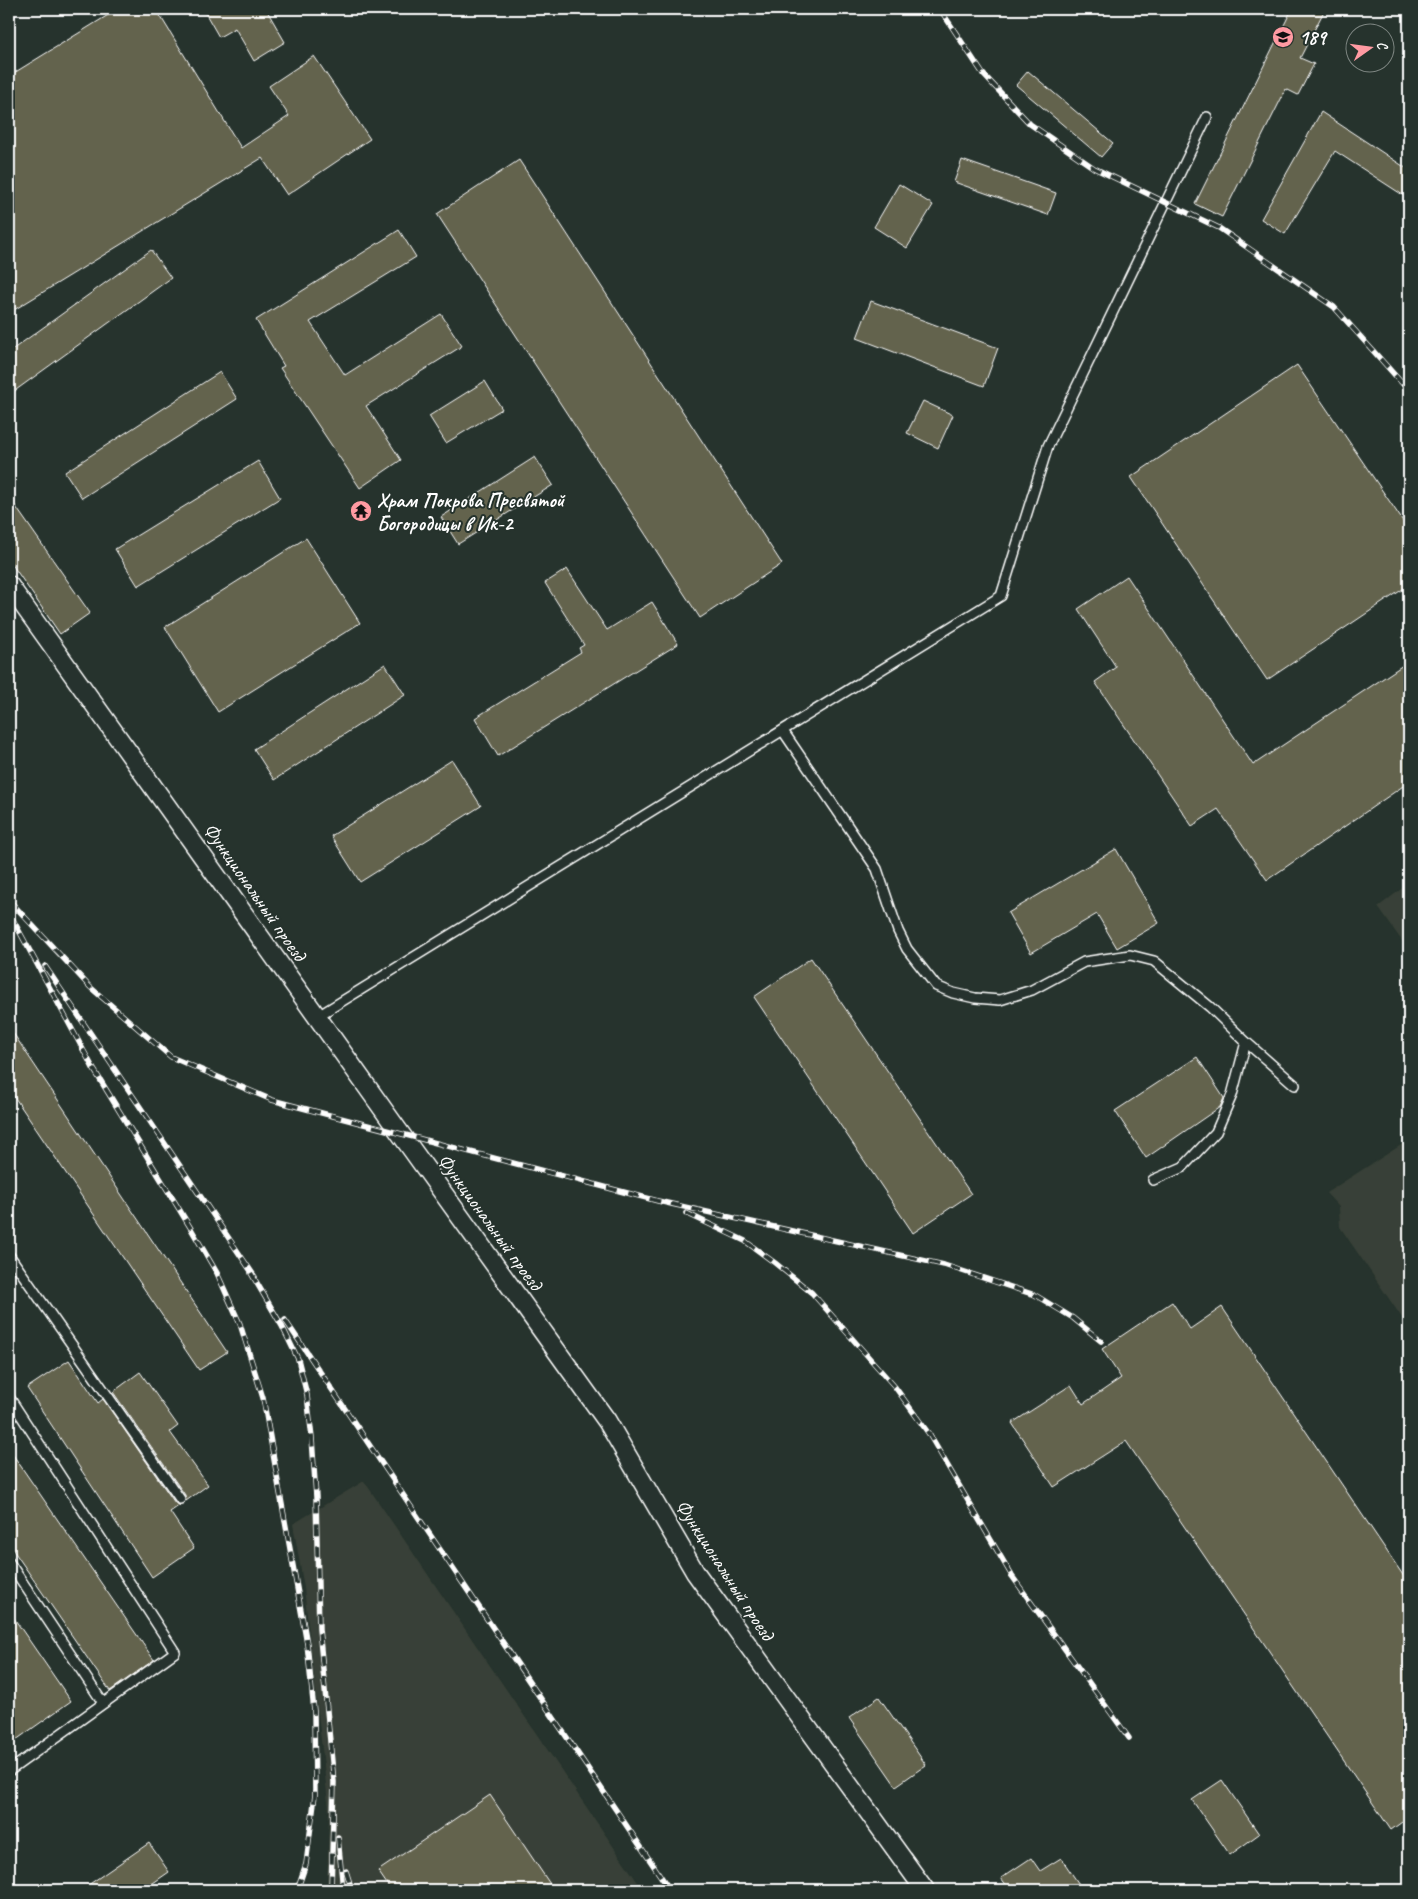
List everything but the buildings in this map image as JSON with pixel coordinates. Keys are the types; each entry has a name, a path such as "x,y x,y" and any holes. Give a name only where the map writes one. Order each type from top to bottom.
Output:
{"street":[{"name":"Функциональный проезд","path":"9,585 608,1421 695,1572 925,1890"}],"lane":[{"path":"318,1016 1001,596 1048,446 1208,117"},
{"path":"783,731 877,869 898,931 907,949 936,986 960,995 1000,1000 1032,990 1084,962 1130,955 1154,961 1210,1007 1295,1085"},
{"path":"1154,1180 1183,1167 1216,1132 1232,1095 1246,1042"},
{"path":"9,1255 180,1499"},
{"path":"9,1397 175,1652 9,1770"},
{"path":"9,1562 103,1703"}],"shaded area":[{"path":"1409,883 1409,951 1378,907"},
{"path":"1409,1140 1409,1328 1340,1227 1339,1207 1326,1193"},
{"path":"364,1481 643,1890 327,1890 329,1811 304,1588 293,1524"}],"railway":[{"path":"940,9 983,74 1030,124 1094,168 1219,228 1334,307 1409,391"},
{"path":"9,900 90,987 171,1057 272,1100 658,1201 944,1265 1035,1295 1073,1318 1101,1341"},
{"path":"10,914 93,1068 217,1273 240,1324 263,1398 307,1644 314,1711 315,1795 306,1864 297,1890"},
{"path":"45,966 255,1277"},
{"path":"686,1213 745,1241 812,1293 895,1387 929,1434 1012,1576 1129,1738"},
{"path":"251,1273 282,1326 298,1359 307,1395 316,1497 319,1629 334,1782 331,1890"},
{"path":"285,1320 670,1890"},
{"path":"338,1837 343,1890"},
{"path":"346,1871 352,1890"}],"place":[{"name":"189","path":"1283,37"},
{"name":"Храм Покрова Пресвятой Богородицы в Ик-2","path":"361,511"}]}
